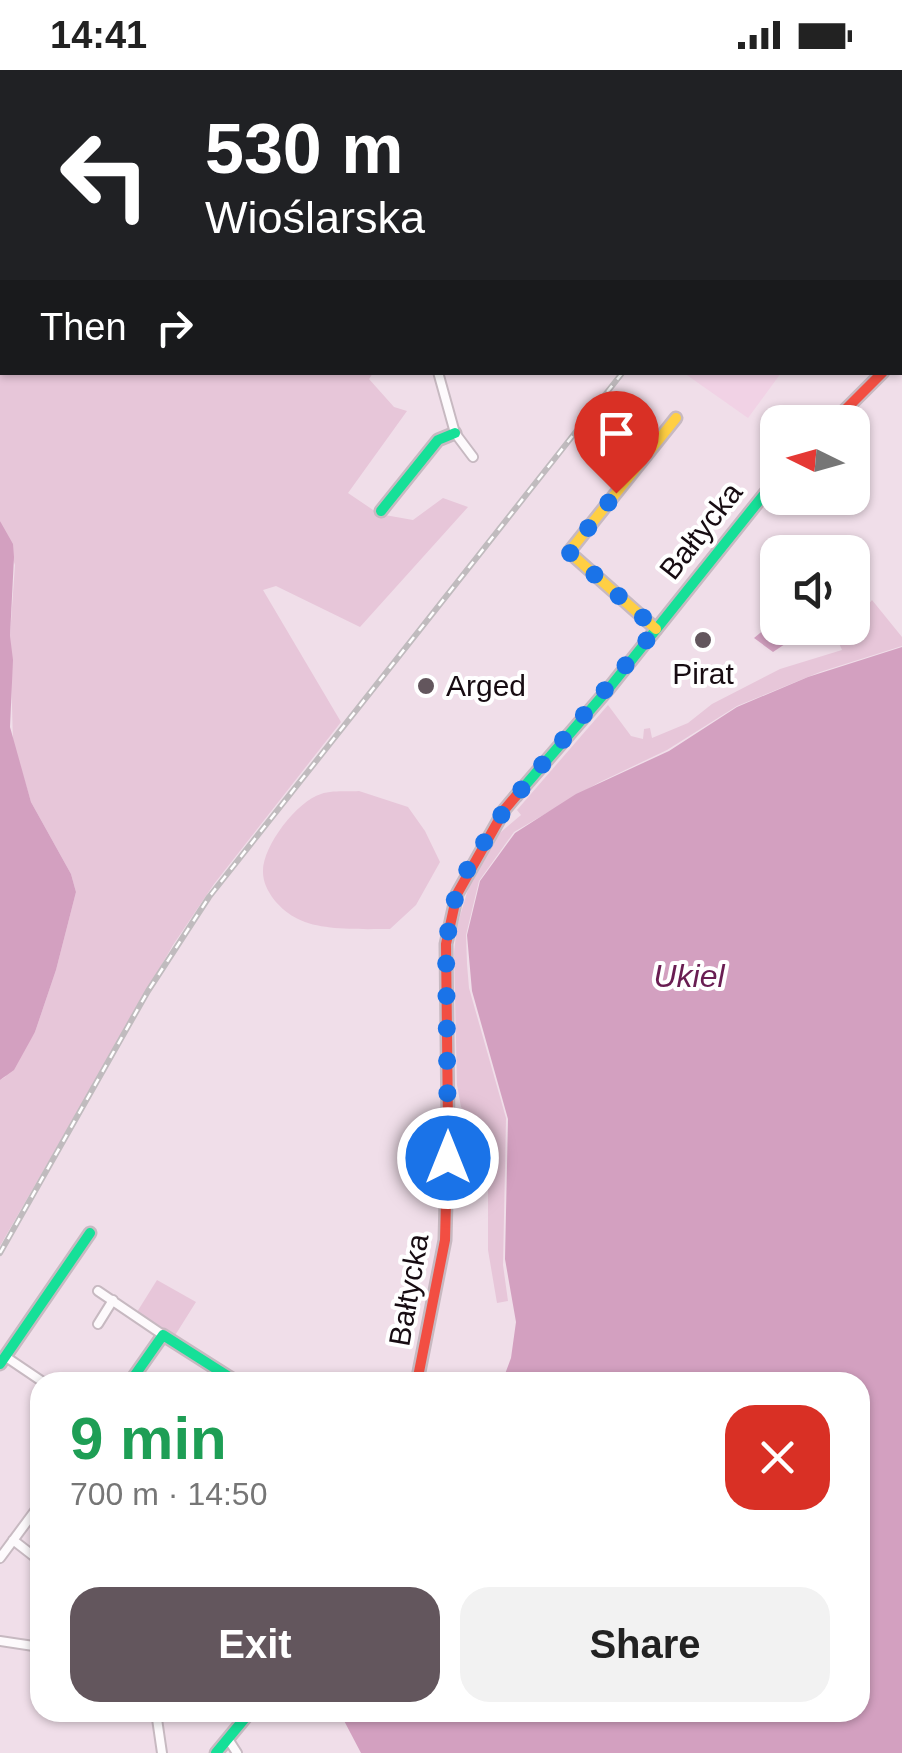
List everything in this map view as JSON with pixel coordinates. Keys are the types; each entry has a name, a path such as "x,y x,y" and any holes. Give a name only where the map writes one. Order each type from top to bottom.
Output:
{"main road":[{"path":"849,405 878,375"},
{"path":"656,629 569,552 676,418"},
{"path":"381,511 438,440 454,433"},
{"name":"Bałtycka","path":"420,1372 441,1270 446,1222 446,944 453,904 468,868 505,809 760,499"},
{"path":"2,1358 90,1233"},
{"path":"137,1372 163,1335 221,1372"},
{"path":"216,1753 242,1722"}],"street":[{"path":"439,375 454,433 473,457"},
{"path":"98,1291 163,1335"},
{"path":"98,1324 113,1300"},
{"path":"2,1358 30,1375"},
{"path":"0,1558 30,1517"},
{"path":"13,1540 30,1553"},
{"path":"0,1641 30,1646"},
{"path":"157,1722 162,1753"},
{"path":"228,1739 237,1753"}],"shaded area":[{"path":"0,375 372,375 369,379 394,407 407,411 348,493 379,514 413,520 443,498 468,507 360,627 276,586 263,590 341,722 214,884 173,945 0,1246 0,1080 35,1032 76,892 71,874 31,802 13,742 10,636 15,565 0,521"},
{"path":"687,375 780,375 748,418"},
{"path":"872,600 902,637 902,646 820,672 737,706 667,750 598,783 514,832 479,881 466,935 469,988 506,1118 503,1265 508,1301 497,1303 488,1250 488,1134 461,1107 457,1085 454,953 468,889 494,838 521,815 517,810 608,705 631,736 643,739 644,729 650,728 652,738 688,723 712,704 780,669 842,650 840,645 870,645"},
{"path":"359,791 408,807 440,862 416,905 390,929 307,923 279,906 266,886 263,872 268,850 292,815 312,798 330,792"},
{"path":"157,1280 196,1302 174,1337 137,1312"}],"water":[{"path":"0,521 13,544 14,557 10,727 31,802 71,874 76,892 35,1032 14,1070 0,1080"},
{"path":"764,645 784,645 773,652"},
{"name":"Ukiel","path":"902,647 902,1753 361,1753 345,1722 870,1722 870,1372 506,1372 516,1322 505,1259 508,1119 472,991 467,935 480,881 515,833 576,794 669,751 737,707 808,677"}],"railway":[{"path":"0,1253 148,991 209,897 621,375"}],"traffic: fast":[{"path":"381,511 438,440 455,433"},
{"path":"516,796 610,687 760,500"},
{"path":"0,1364 90,1233"},
{"path":"137,1372 163,1335 221,1372"},
{"path":"216,1753 242,1722"}],"traffic: slow":[{"path":"656,629 569,552 676,418"}],"traffic: jam":[{"path":"850,405 880,375"},
{"path":"419,1372 445,1240 446,944 457,894 516,796"}],"place":[{"name":"Pirat","path":"703,640"},
{"name":"Arged","path":"426,686"}],"route":[{"path":"448,1158 446,944 453,904 468,868 505,809 656,629 569,552 616,493"}]}
